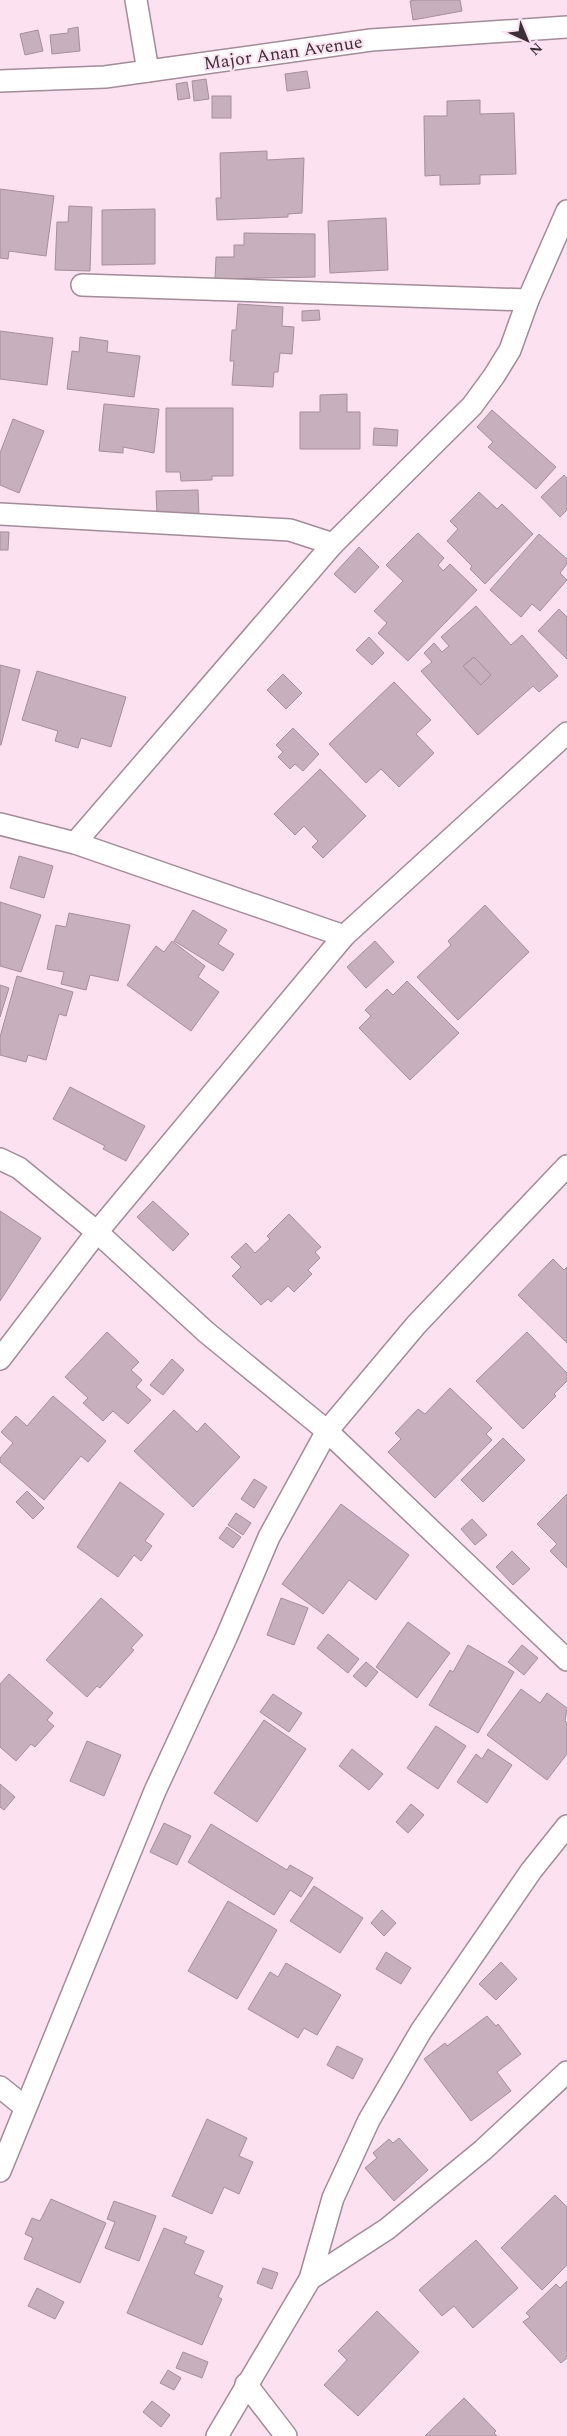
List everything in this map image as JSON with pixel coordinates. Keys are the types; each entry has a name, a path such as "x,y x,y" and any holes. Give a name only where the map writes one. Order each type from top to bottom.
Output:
{"street":[{"path":"136,0 148,71"},
{"name":"Major Anan Avenue","path":"0,81 105,77 371,40 567,27"},
{"path":"75,843 333,544 472,406 510,350 528,300 567,211"},
{"path":"82,285 528,300"},
{"path":"0,514 290,530 333,544"},
{"path":"0,1359 97,1232 344,936 567,733"},
{"path":"0,824 75,843 344,936"},
{"path":"0,1159 19,1168 97,1232 206,1332 327,1431 567,1660"},
{"path":"0,2171 155,1791 226,1638 269,1537 327,1431 416,1325 567,1166"},
{"path":"217,2436 246,2384 310,2279 332,2198 369,2120 421,2031 530,1871 567,1826"},
{"path":"310,2279 388,2229 482,2150 567,2072"},
{"path":"0,2087 26,2108"},
{"path":"246,2384 286,2436"}],"building":[{"path":"460,0 462,11 413,20 410,1"},
{"path":"78,27 80,51 52,54 50,35 68,33 68,29"},
{"path":"38,30 43,51 25,55 20,34"},
{"path":"307,71 310,88 287,91 285,74"},
{"path":"206,79 209,99 194,101 192,81"},
{"path":"187,82 190,98 178,100 176,84"},
{"path":"212,96 231,96 231,118 212,118"},
{"path":"480,100 480,114 514,113 516,174 480,175 480,184 440,185 440,175 425,176 424,116 447,116 447,101"},
{"path":"267,151 267,160 304,158 302,213 288,214 288,217 217,220 216,198 221,198 220,153"},
{"path":"0,189 54,196 46,256 9,251 8,259 0,258"},
{"path":"69,206 92,207 90,271 55,270 57,222 68,222"},
{"path":"155,209 155,264 102,265 102,210"},
{"path":"386,218 388,270 330,273 328,221"},
{"path":"244,233 315,234 315,277 215,279 216,257 234,257 234,245 244,245"},
{"path":"238,304 283,307 282,326 294,327 292,354 280,353 278,372 274,372 273,387 232,385 234,361 230,361 232,330 236,330"},
{"path":"319,310 320,320 302,321 302,311"},
{"path":"0,331 53,338 47,385 0,379"},
{"path":"80,337 108,341 107,352 140,356 134,397 67,389 72,351 79,352"},
{"path":"347,394 347,412 360,412 360,449 300,449 300,412 320,412 320,395"},
{"path":"104,404 159,409 154,453 123,447 123,453 99,451"},
{"path":"166,408 233,408 233,476 212,476 212,480 181,481 180,472 166,472"},
{"path":"492,410 556,467 536,489 488,447 493,442 477,427"},
{"path":"13,419 44,431 19,493 0,485 0,453"},
{"path":"374,428 398,430 397,446 373,445"},
{"path":"564,475 567,478 567,510 560,517 541,497"},
{"path":"198,490 199,516 157,517 156,491"},
{"path":"479,492 497,509 502,504 533,534 485,584 470,569 472,566 447,541 458,529 450,521"},
{"path":"0,532 9,532 8,550 0,550"},
{"path":"418,533 444,558 438,565 443,571 450,564 477,590 408,661 378,633 387,623 374,611 403,581 386,565"},
{"path":"539,534 567,559 567,564 560,573 567,580 540,611 532,604 521,617 490,590"},
{"path":"359,547 379,567 355,593 334,574"},
{"path":"476,606 511,645 522,635 558,676 539,692 533,686 478,735 421,671 432,662 424,653 434,643 442,652 449,646 441,637","holes":["474,657 491,675 481,685 463,666"]},
{"path":"559,609 567,617 567,659 538,631"},
{"path":"369,637 384,653 372,665 356,650"},
{"path":"474,657 491,675 481,685 463,666"},
{"path":"0,665 20,670 1,745 0,745"},
{"path":"37,671 126,697 111,747 81,738 78,748 55,741 58,731 22,720"},
{"path":"283,674 302,693 286,709 267,690"},
{"path":"394,682 431,720 416,734 434,753 399,787 381,769 366,783 329,744"},
{"path":"293,728 319,754 303,771 295,764 290,769 278,757 283,752 276,745"},
{"path":"320,769 366,816 323,858 312,847 318,841 304,826 295,835 274,814"},
{"path":"19,856 53,866 44,898 10,888"},
{"path":"0,902 41,915 21,972 0,966"},
{"path":"485,905 529,952 458,1020 417,977 451,945 448,941"},
{"path":"193,910 227,930 218,944 234,954 223,971 174,941"},
{"path":"69,913 130,925 118,981 90,975 86,990 61,984 64,972 47,969 56,925 66,927"},
{"path":"172,941 205,966 198,977 219,992 191,1031 127,985 156,946 164,952"},
{"path":"375,941 394,962 366,988 347,967"},
{"path":"17,976 73,992 66,1016 59,1014 46,1060 28,1055 26,1062 0,1055 0,1037"},
{"path":"407,981 459,1033 410,1080 359,1028 371,1016 365,1010 387,989 393,995"},
{"path":"0,985 9,988 0,1017"},
{"path":"70,1087 145,1126 126,1161 103,1149 105,1146 53,1119"},
{"path":"153,1201 189,1234 173,1251 137,1217"},
{"path":"0,1211 41,1238 0,1301"},
{"path":"289,1214 321,1247 315,1252 320,1258 308,1270 312,1274 294,1292 288,1286 271,1302 268,1299 261,1305 232,1276 241,1267 231,1257 246,1243 255,1253 270,1239 267,1236"},
{"path":"553,1259 564,1270 567,1267 567,1343 518,1295"},
{"path":"107,1332 139,1362 131,1370 142,1380 136,1387 151,1400 128,1424 113,1411 103,1421 83,1403 88,1398 65,1377"},
{"path":"527,1332 567,1373 567,1381 554,1394 556,1396 523,1429 476,1381"},
{"path":"172,1359 184,1370 163,1395 150,1385"},
{"path":"450,1388 492,1428 486,1434 492,1440 435,1498 388,1452 401,1439 395,1433 418,1409 425,1414"},
{"path":"53,1396 106,1441 88,1462 81,1456 44,1500 0,1462 0,1458 13,1443 1,1432 16,1416 27,1426"},
{"path":"174,1410 197,1432 205,1423 240,1457 193,1507 134,1451"},
{"path":"503,1438 525,1460 483,1502 461,1480"},
{"path":"254,1479 267,1487 254,1508 241,1499"},
{"path":"120,1482 164,1514 145,1541 152,1546 141,1561 134,1555 118,1577 77,1547"},
{"path":"27,1491 44,1508 33,1519 16,1502"},
{"path":"567,1494 567,1568 550,1551 557,1544 537,1524"},
{"path":"341,1504 409,1555 376,1600 349,1580 323,1614 282,1584"},
{"path":"236,1513 251,1523 243,1535 228,1525"},
{"path":"472,1519 487,1535 475,1545 461,1529"},
{"path":"227,1527 241,1537 233,1548 219,1538"},
{"path":"512,1551 530,1569 513,1585 496,1567"},
{"path":"101,1598 143,1635 131,1648 134,1650 100,1688 97,1686 87,1697 46,1660"},
{"path":"281,1598 308,1608 294,1645 267,1635"},
{"path":"408,1622 450,1653 417,1698 376,1667"},
{"path":"328,1634 359,1659 348,1673 317,1648"},
{"path":"468,1645 514,1672 478,1733 429,1705 450,1670 453,1672"},
{"path":"522,1645 538,1658 524,1675 508,1662"},
{"path":"366,1662 378,1672 366,1687 353,1676"},
{"path":"9,1674 53,1713 47,1720 54,1726 35,1747 31,1744 16,1761 0,1747 0,1684"},
{"path":"521,1689 540,1703 547,1693 567,1708 565,1721 567,1723 567,1754 547,1780 487,1735"},
{"path":"273,1694 302,1713 289,1732 260,1712"},
{"path":"264,1720 306,1749 257,1822 214,1793"},
{"path":"436,1726 466,1746 438,1789 407,1768"},
{"path":"87,1741 121,1755 104,1796 70,1781"},
{"path":"352,1749 383,1774 369,1790 339,1766"},
{"path":"488,1749 512,1765 487,1803 457,1782 476,1754 482,1759"},
{"path":"0,1784 15,1797 4,1810 0,1807"},
{"path":"411,1804 424,1815 408,1833 396,1822"},
{"path":"164,1823 191,1836 177,1865 150,1852"},
{"path":"211,1824 287,1870 290,1865 313,1878 301,1897 290,1890 274,1915 188,1862"},
{"path":"314,1886 363,1918 340,1953 290,1921"},
{"path":"228,1901 277,1930 237,1999 188,1971"},
{"path":"382,1910 396,1923 384,1936 371,1923"},
{"path":"386,1952 411,1968 401,1984 376,1969"},
{"path":"501,1962 517,1979 496,2000 479,1984"},
{"path":"286,1963 341,1995 317,2035 304,2028 298,2038 248,2009 270,1972 278,1977"},
{"path":"487,2016 496,2026 498,2024 521,2054 497,2072 511,2091 471,2121 424,2059 445,2043 447,2046"},
{"path":"337,2046 363,2059 353,2079 327,2065"},
{"path":"207,2119 247,2138 239,2156 253,2162 239,2194 224,2187 212,2214 172,2196"},
{"path":"399,2138 428,2170 394,2201 365,2168 377,2158 373,2153 389,2139 393,2143"},
{"path":"555,2195 567,2207 567,2265 542,2290 501,2248"},
{"path":"51,2199 106,2223 80,2283 24,2259 33,2238 25,2234 32,2218 40,2221"},
{"path":"114,2201 156,2216 139,2261 105,2248 115,2222 107,2219"},
{"path":"164,2228 187,2237 184,2243 204,2251 194,2274 223,2286 218,2297 222,2299 202,2345 127,2313"},
{"path":"476,2240 518,2288 473,2328 454,2306 442,2316 419,2290"},
{"path":"263,2268 278,2273 272,2289 257,2283"},
{"path":"567,2281 567,2358 561,2363 523,2322 530,2317 526,2313 556,2284 560,2288"},
{"path":"37,2288 64,2302 55,2319 28,2306"},
{"path":"377,2311 419,2352 358,2416 324,2385 347,2360 338,2351"},
{"path":"183,2352 208,2362 202,2378 176,2368"},
{"path":"168,2370 181,2378 174,2390 160,2383"},
{"path":"464,2398 496,2431 494,2433 497,2436 425,2436"},
{"path":"152,2401 170,2415 161,2427 143,2412"}]}
